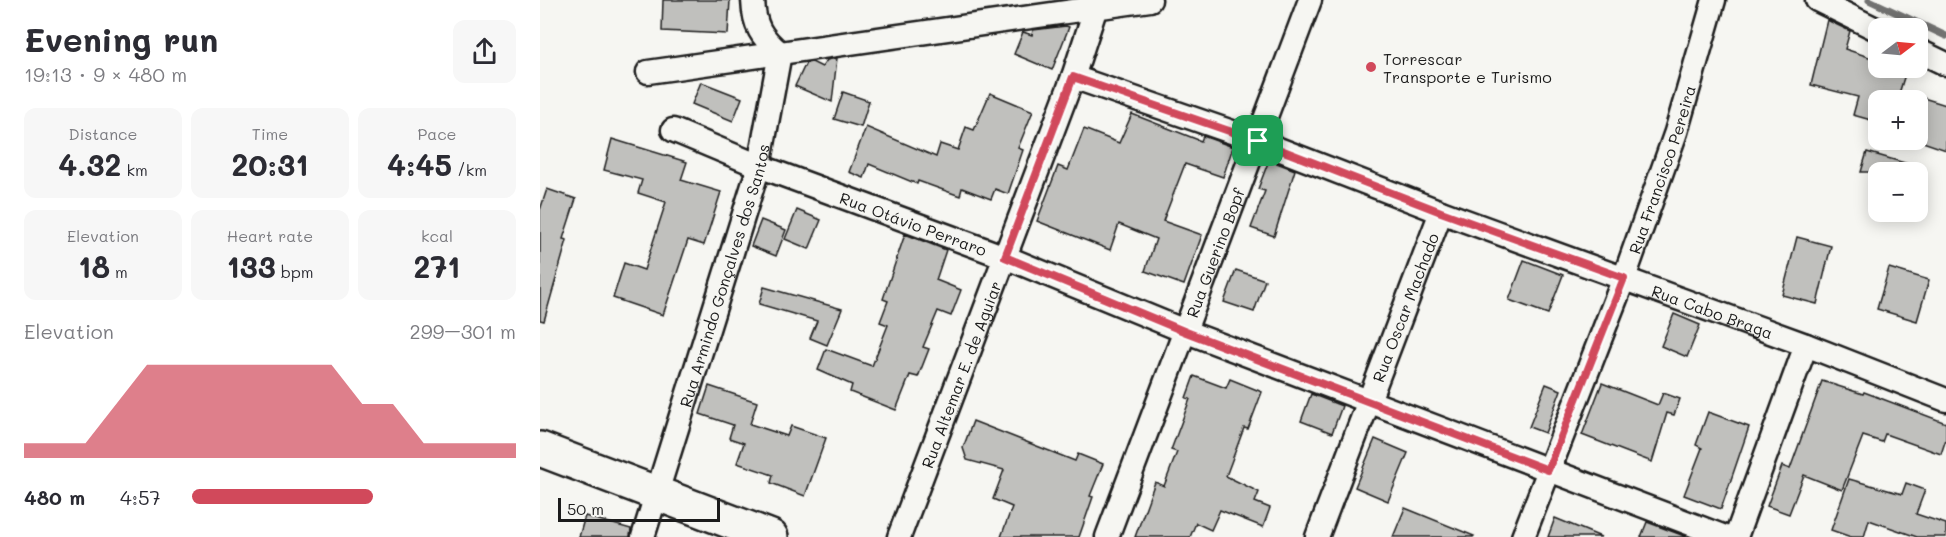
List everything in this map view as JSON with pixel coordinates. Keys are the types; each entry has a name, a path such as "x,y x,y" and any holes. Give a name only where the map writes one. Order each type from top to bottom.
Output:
{"street":[{"path":"753,0 754,18 760,35 780,53"},
{"path":"648,72 1150,0"},
{"name":"Rua Guerino Bopf","path":"1107,537 1310,0"},
{"name":"Rua Francisco Pereira","path":"1523,537 1624,278 1676,132 1714,0"},
{"path":"1816,0 1868,25"},
{"name":"Rua Altemar E. de Aguiar","path":"898,537 1073,77 1096,7"},
{"name":"Rua Armindo Gonçalves dos Santos","path":"644,537 655,494 759,166 780,53"},
{"path":"1928,55 1946,64"},
{"name":"Rua Cabo Braga","path":"1073,77 1258,141 1441,212 1806,345 1946,400"},
{"name":"Rua Otávio Perraro","path":"673,130 759,166 1005,257 1186,332 1725,537"},
{"name":"Rua Oscar Machado","path":"1317,537 1441,212"},
{"path":"1736,537 1806,345"},
{"path":"540,449 771,537"}],"building":[{"path":"663,0 730,0 728,34 662,31"},
{"path":"1827,20 1850,31 1845,49 1868,57 1868,78 1904,78 1900,90 1868,90 1868,119 1853,115 1858,97 1811,85"},
{"path":"1069,27 1052,70 1014,54 1023,32 1032,35 1033,30"},
{"path":"837,58 832,102 795,86 806,63 812,62 822,67 827,60"},
{"path":"701,82 742,98 733,121 692,104"},
{"path":"843,92 869,101 861,127 834,119"},
{"path":"990,93 1033,111 1018,148 1023,150 1008,194 995,189 991,199 962,188 960,196 918,181 917,184 869,164 864,178 849,172 866,127 936,157 940,144 958,150 966,127 974,130"},
{"path":"1928,99 1946,105 1946,150 1928,144"},
{"path":"1132,114 1201,141 1203,136 1233,147 1223,177 1185,164 1163,221 1202,235 1184,285 1145,271 1156,239 1119,224 1110,250 1037,221 1058,166 1068,170 1084,129 1119,143"},
{"path":"612,139 687,162 681,180 721,192 704,245 688,240 663,315 613,298 624,263 644,270 666,202 638,193 642,180 604,170"},
{"path":"1867,152 1901,162 1868,162 1868,172 1861,172"},
{"path":"1269,160 1295,170 1274,236 1251,228 1265,191 1258,189"},
{"path":"547,189 576,199 563,239 567,240 544,321 540,320 540,210"},
{"path":"797,210 821,220 809,249 785,239"},
{"path":"761,220 786,230 776,256 751,246"},
{"path":"905,234 946,250 936,280 961,290 951,316 938,311 923,347 929,349 918,377 910,375 896,410 850,392 852,385 818,370 826,349 872,366 888,325 880,322 888,301 883,299"},
{"path":"1797,237 1831,246 1817,304 1782,295"},
{"path":"1524,260 1563,275 1548,314 1509,300"},
{"path":"1889,268 1929,280 1917,321 1877,309"},
{"path":"1236,270 1265,280 1254,312 1224,302"},
{"path":"764,287 842,309 827,345 810,338 817,321 759,304"},
{"path":"1674,314 1700,325 1687,357 1661,346"},
{"path":"1194,376 1226,388 1230,379 1262,392 1248,429 1244,428 1226,476 1259,492 1255,502 1270,508 1263,527 1220,510 1211,530 1196,523 1190,537 1135,537 1155,482 1164,486 1177,452 1171,450 1190,399 1186,398"},
{"path":"1822,381 1863,394 1864,392 1946,423 1946,439 1941,454 1885,434 1882,442 1863,436 1842,490 1804,475 1789,514 1767,506 1782,466 1790,469"},
{"path":"1602,383 1658,405 1663,393 1680,399 1674,415 1667,413 1652,462 1582,435"},
{"path":"1546,384 1561,390 1545,433 1529,427"},
{"path":"709,386 757,402 750,424 787,436 791,426 826,438 805,496 771,483 773,475 737,463 744,443 729,438 733,425 700,414"},
{"path":"1311,394 1342,406 1332,433 1301,421"},
{"path":"1708,412 1749,427 1721,509 1684,495 1702,448 1696,445"},
{"path":"973,421 1075,461 1078,454 1103,464 1090,496 1093,497 1079,537 1001,537 1012,507 993,499 1004,470 967,460 963,448"},
{"path":"1375,439 1408,453 1388,501 1355,487"},
{"path":"1849,479 1902,494 1906,483 1925,490 1916,514 1946,524 1946,537 1917,537 1869,520 1864,537 1851,537 1831,530"},
{"path":"1405,508 1474,536 1393,537"},
{"path":"585,516 631,529 630,537 579,537"},
{"path":"1555,518 1601,537 1548,537"},
{"path":"1647,522 1687,537 1641,537"}],"waterway":[{"path":"1869,0 1946,36"}],"place":[{"name":"Torrescar Transporte e Turismo","path":"1371,67"}],"route":[{"path":"1073,77 1258,141 1441,212 1624,278 1548,470 1186,332 1005,257 1073,77"}]}
